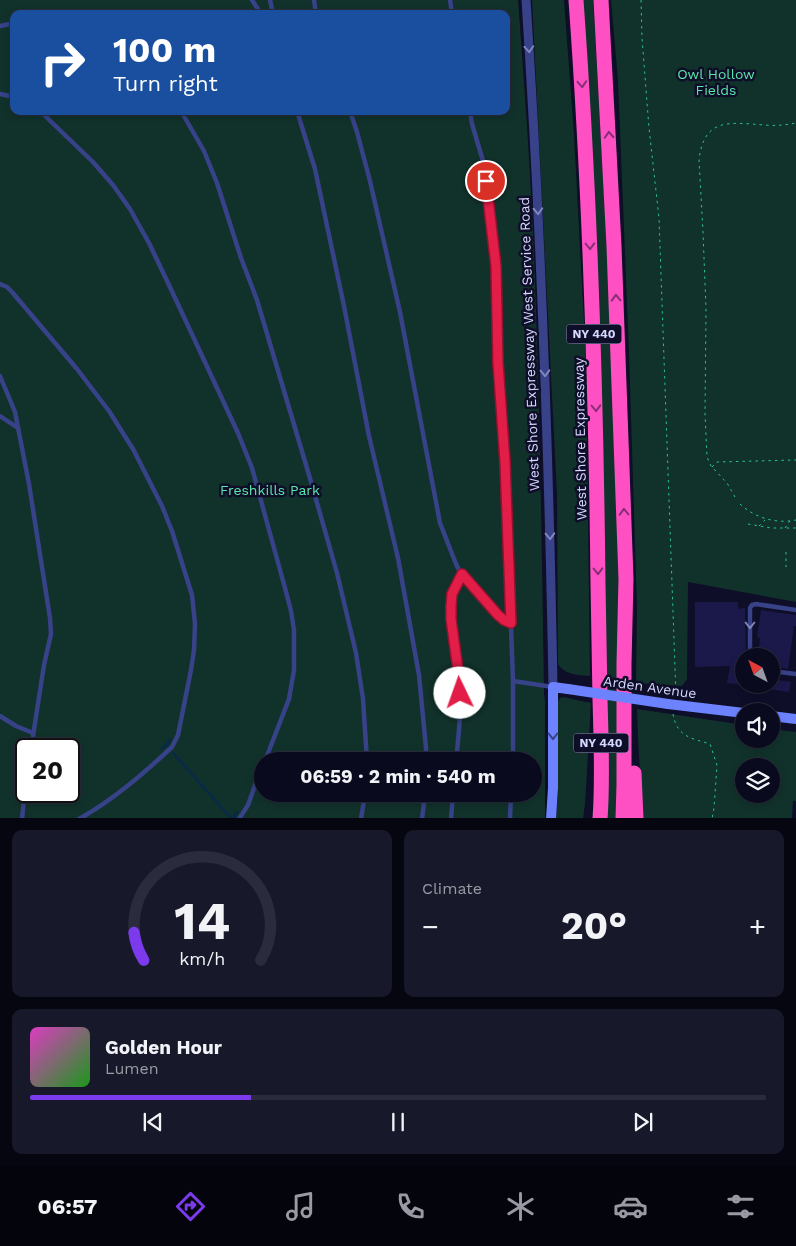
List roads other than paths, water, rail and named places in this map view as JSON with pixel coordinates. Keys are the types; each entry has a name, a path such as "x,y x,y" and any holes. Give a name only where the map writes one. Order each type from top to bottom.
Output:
{"highway":[{"name":"West Shore Expressway","path":"576,0 585,142 597,445 602,789 600,818"},
{"name":"NY 440","path":"601,0 614,236 626,579 623,818"},
{"path":"626,579 636,818"},
{"path":"590,818 597,754 599,668"}],"street":[{"name":"West Shore Expressway West Service Road","path":"526,0 539,234 551,561 553,687"},
{"name":"Arden Avenue","path":"553,687 735,712"},
{"path":"552,818 553,687"},
{"path":"780,717 796,719"}],"lane":[{"path":"44,115 93,162 130,209 170,285 250,462 283,580 294,630 294,670 289,699 268,752"},
{"path":"183,115 204,151 217,182 263,319 309,475 337,573 356,653 362,699 365,752"},
{"path":"298,115 315,169 369,436 398,558 419,675 426,752"},
{"path":"351,115 370,181 400,312 440,523 456,564 462,574 498,615 511,623"},
{"path":"471,115 483,161 496,266 498,363 505,462 511,623 513,752"},
{"path":"0,284 12,292 77,369 95,392 133,449 166,516 179,550 194,605 194,650 184,709 176,741 172,747 125,788 101,806 78,818"},
{"path":"0,376 15,412 29,484 50,618 51,634 32,738"},
{"path":"0,416 18,428"},
{"path":"457,752 460,701 451,606 452,594 462,574"},
{"path":"750,648 750,608 752,605 796,610"},
{"path":"780,671 796,674"},
{"path":"513,682 553,687"},
{"path":"0,716 16,726 33,733"},
{"path":"239,818 248,805 254,788"},
{"path":"361,818 364,802"},
{"path":"422,818 424,802"},
{"path":"451,818 452,802"},
{"path":"510,818 511,802"},
{"path":"22,818 24,803"}],"waterway":[{"path":"162,749 170,739"},
{"path":"173,753 231,818"},
{"path":"233,818 237,812"}],"park label":[{"name":"Owl Hollow Fields","path":"716,82"},
{"name":"Freshkills Park","path":"270,490"}]}
